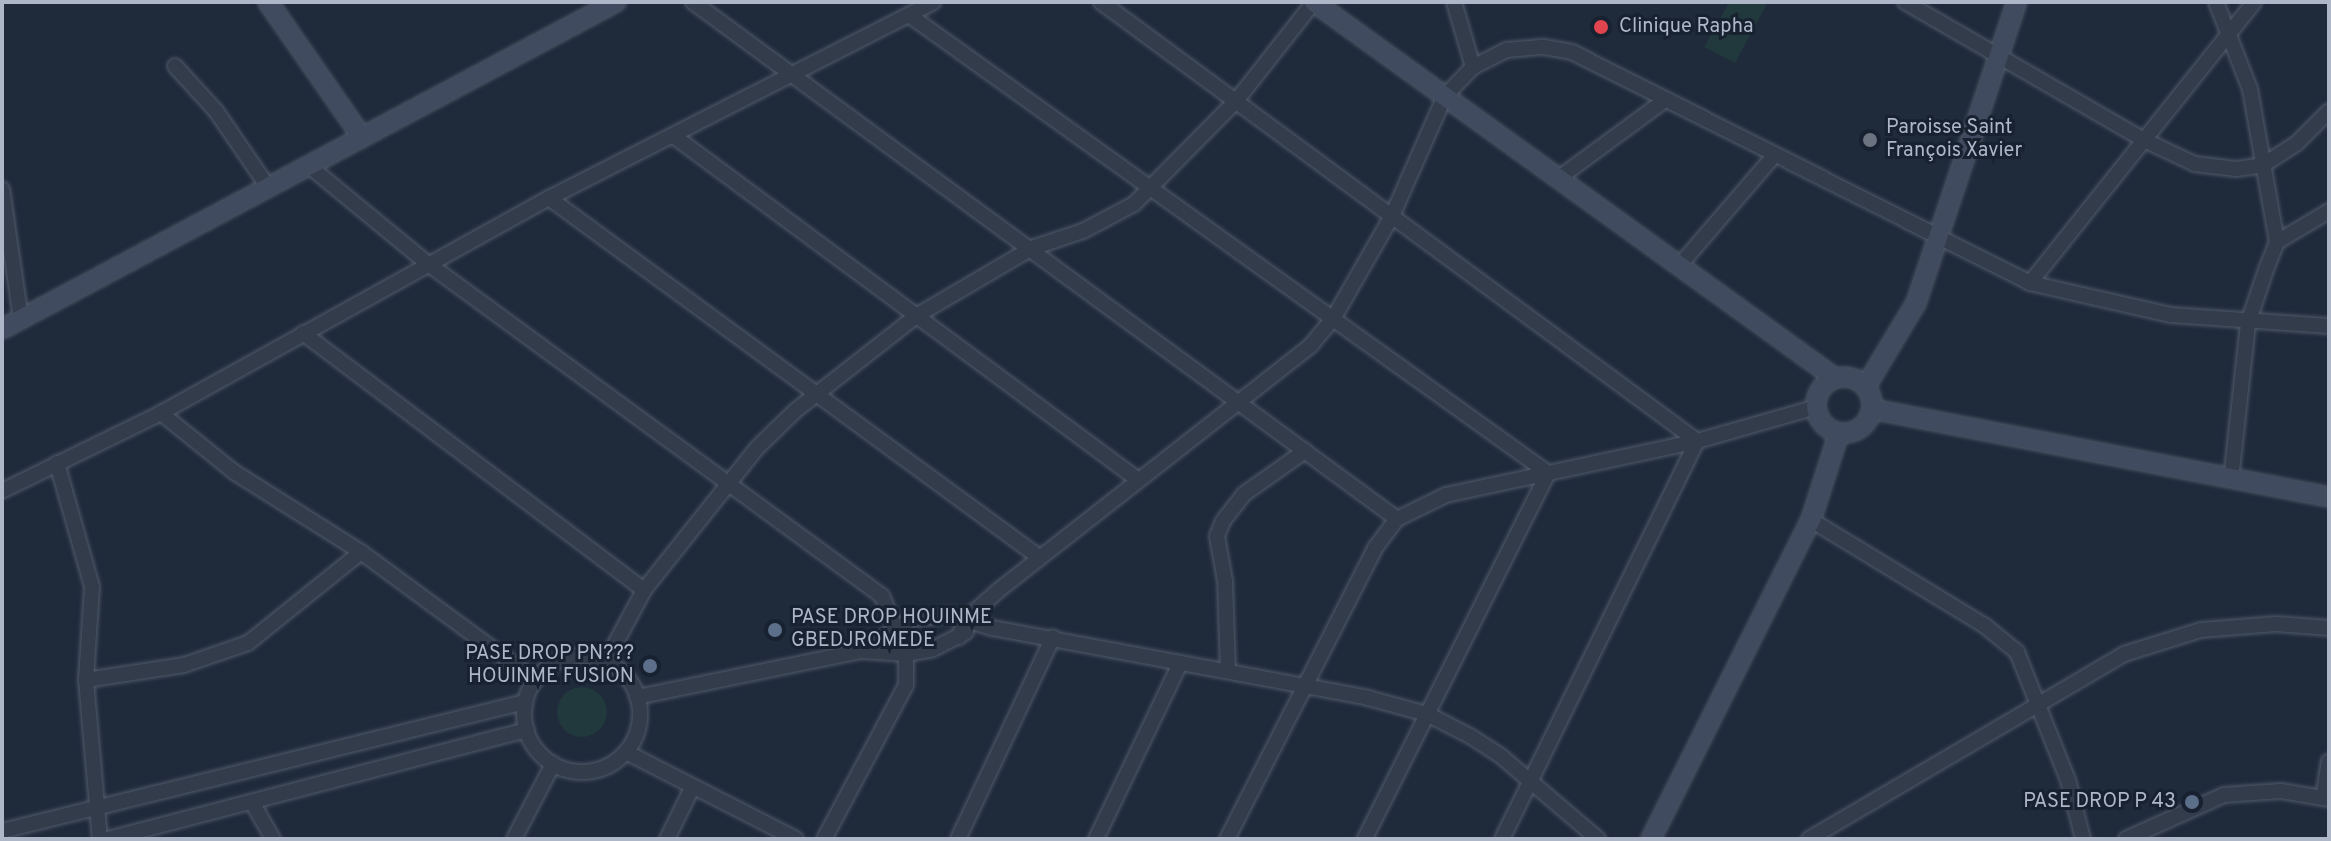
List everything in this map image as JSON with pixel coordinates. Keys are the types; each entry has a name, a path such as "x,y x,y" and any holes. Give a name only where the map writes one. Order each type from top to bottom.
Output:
{"street":[{"path":"268,2 361,136"},
{"path":"2,329 616,2"},
{"path":"693,2 788,76 1032,248 1397,519"},
{"path":"2,491 161,413 549,198 675,137 933,2"},
{"path":"1101,2 1697,441"},
{"path":"606,661 644,590 773,431 816,392 916,316 1032,248 1096,225 1134,204 1236,101 1314,2 1835,378"},
{"path":"1454,2 1473,67"},
{"path":"1905,2 2142,139 2215,169 2263,165 2297,143 2329,111"},
{"path":"1839,433 1864,425 1872,409 1866,386 1908,323 1939,242 2017,2"},
{"path":"2216,2 2231,31 2250,89 2277,242 2248,323 2231,480"},
{"path":"2030,283 2254,2"},
{"path":"909,15 1548,473"},
{"path":"637,697 862,651 906,654 959,637 1039,557 1293,361 1333,319 1392,216 1445,96 1473,67 1507,50 1544,47 1572,52 1939,242 2030,283 2102,303 2248,323 2329,326"},
{"path":"175,66 216,111 268,187"},
{"path":"1559,178 1665,100"},
{"path":"675,137 1137,479"},
{"path":"1680,265 1773,157"},
{"path":"308,165 427,263 882,596 906,654 909,672 901,697 824,839"},
{"path":"2,189 21,319"},
{"path":"549,198 1039,557"},
{"path":"2277,242 2329,211"},
{"path":"303,333 644,590"},
{"path":"1839,433 1821,421 1816,407 1820,389 1835,378 1846,376 1866,386"},
{"path":"1227,839 1375,548 1397,519 1446,495 1697,441 1816,407"},
{"path":"1872,409 2329,497"},
{"path":"161,413 234,472 361,552 535,680"},
{"path":"1651,839 1811,520 1839,433"},
{"path":"1502,839 1697,441"},
{"path":"1228,671 1225,581 1217,536 1223,521 1244,494 1305,451"},
{"path":"57,463 92,587 86,680 100,839"},
{"path":"1365,839 1548,473"},
{"path":"1811,520 2004,640 2017,652 2068,780 2083,839"},
{"path":"86,680 184,665 248,643 361,552"},
{"path":"862,651 896,627 928,615 973,621 1180,664 1308,684 1427,714 1502,757 1598,839"},
{"path":"1809,839 2124,654 2163,639 2237,626 2329,628"},
{"path":"958,839 1053,637"},
{"path":"575,656 606,661 625,676 637,697 640,716 626,752 600,769 576,771 553,764 527,730 525,702 535,680 546,668 575,656"},
{"path":"1096,839 1180,664"},
{"path":"2,831 525,702"},
{"path":"108,839 527,730"},
{"path":"626,752 796,839"},
{"path":"2126,839 2224,795 2281,791 2326,798 2329,761"},
{"path":"514,839 553,764"},
{"path":"667,839 692,788"},
{"path":"252,802 273,839"}],"green space":[{"path":"1729,2 1768,2 1735,63 1704,47"},
{"path":"582,687 600,694 607,712 600,730 582,737 564,730 557,712 564,694"}],"place":[{"name":"Clinique Rapha","path":"1601,27"},
{"name":"Paroisse Saint François Xavier","path":"1870,140"},
{"name":"PASE DROP HOUINME GBEDJROMEDE","path":"775,630"},
{"name":"PASE DROP PN??? HOUINME FUSION","path":"650,666"},
{"name":"PASE DROP P 43","path":"2192,802"}]}
